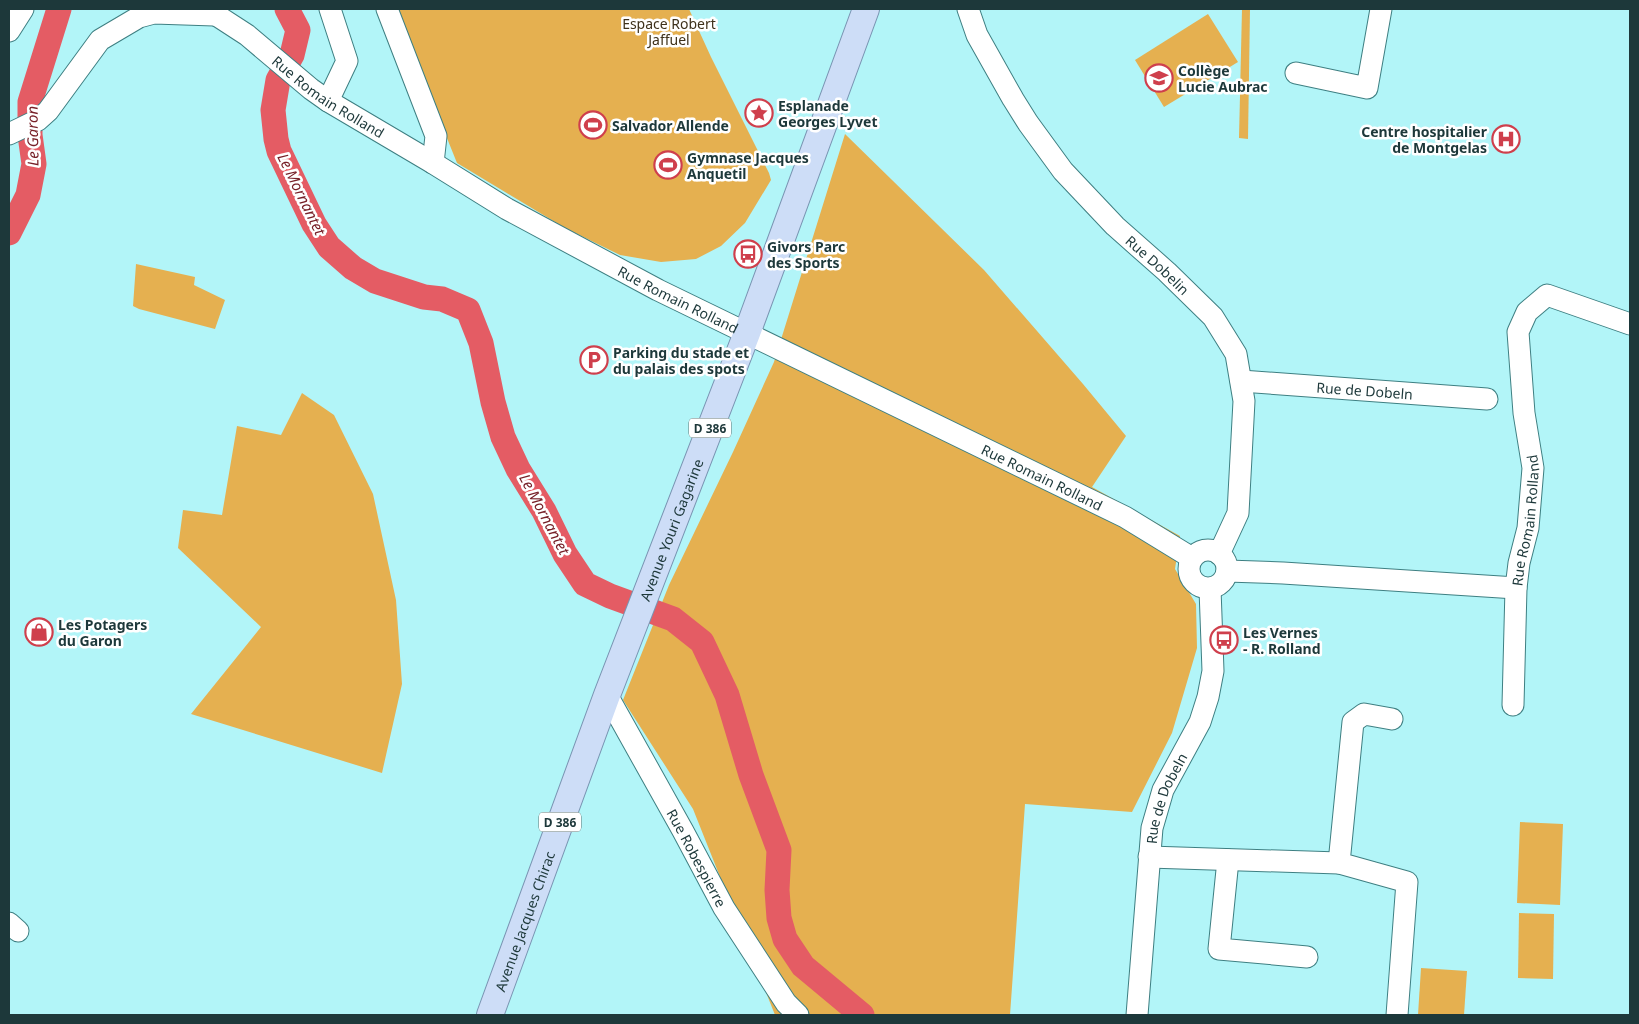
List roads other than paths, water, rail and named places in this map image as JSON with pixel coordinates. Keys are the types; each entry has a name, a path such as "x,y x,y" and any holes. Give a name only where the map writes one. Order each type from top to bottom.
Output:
{"main road":[{"name":"Avenue Youri Gagarine","path":"632,629 747,333 866,9"},
{"name":"Avenue Jacques Chirac","path":"490,1015 606,695 632,629"}],"street":[{"path":"9,31 23,9"},
{"path":"328,101 347,61 330,9"},
{"path":"387,9 436,136 433,163"},
{"name":"Rue Dobelin","path":"968,9 977,35 1013,99 1063,171 1115,226 1167,272 1213,317 1236,354 1244,401 1238,513 1223,562"},
{"path":"1296,73 1367,88 1381,9"},
{"path":"9,134 38,120 48,111 100,40 139,17 154,11 211,12"},
{"name":"Rue Romain Rolland","path":"211,12 247,35 328,101 507,209 658,290 1125,517 1192,558"},
{"name":"Rue Romain Rolland","path":"1223,562 1284,573 1516,588 1518,563 1528,528 1533,468 1524,413 1518,332 1527,312 1547,295 1630,324"},
{"name":"Rue de Dobeln","path":"1241,381 1487,399"},
{"path":"1203,550 1213,551 1223,562 1222,583 1210,589 1197,586 1190,578 1189,571 1192,558 1203,550"},
{"path":"1513,705 1516,588"},
{"name":"Rue de Dobeln","path":"1137,1015 1152,828 1163,790 1200,722 1208,697 1213,671 1210,589"},
{"name":"Rue Robespierre","path":"606,695 724,908 786,1003 798,1015"},
{"path":"1339,863 1353,722 1364,714 1392,719"},
{"path":"1149,858 1339,863 1407,882 1397,1015"},
{"path":"1228,860 1219,949 1307,957"}],"waterway":[{"name":"Le Garon","path":"9,233 28,195 34,164 30,135 30,102 59,9"},
{"name":"Le Mornantet","path":"287,9 298,30 292,55 278,80 273,110 276,139 279,151 314,224 329,247 353,268 375,281 424,297 442,299 468,310 481,343 493,402 503,437 518,469 544,511 565,554 585,584 610,596 673,619 702,642 727,695 751,775 779,850 777,890 779,918 785,939 803,966 862,1015"}],"place":[{"name":"Collège Lucie Aubrac","path":"1159,78"},
{"name":"Esplanade Georges Lyvet","path":"759,113"},
{"name":"Salvador Allende","path":"593,125"},
{"name":"Centre hospitalier de Montgelas","path":"1506,139"},
{"name":"Gymnase Jacques Anquetil","path":"668,165"},
{"name":"Givors Parc des Sports","path":"748,254"},
{"name":"Parking du stade et du palais des spots","path":"594,360"},
{"name":"Les Potagers du Garon","path":"39,632"},
{"name":"Les Vernes - R. Rolland","path":"1224,640"}],"park label":[{"name":"Espace Robert Jaffuel","path":"669,32"}]}
